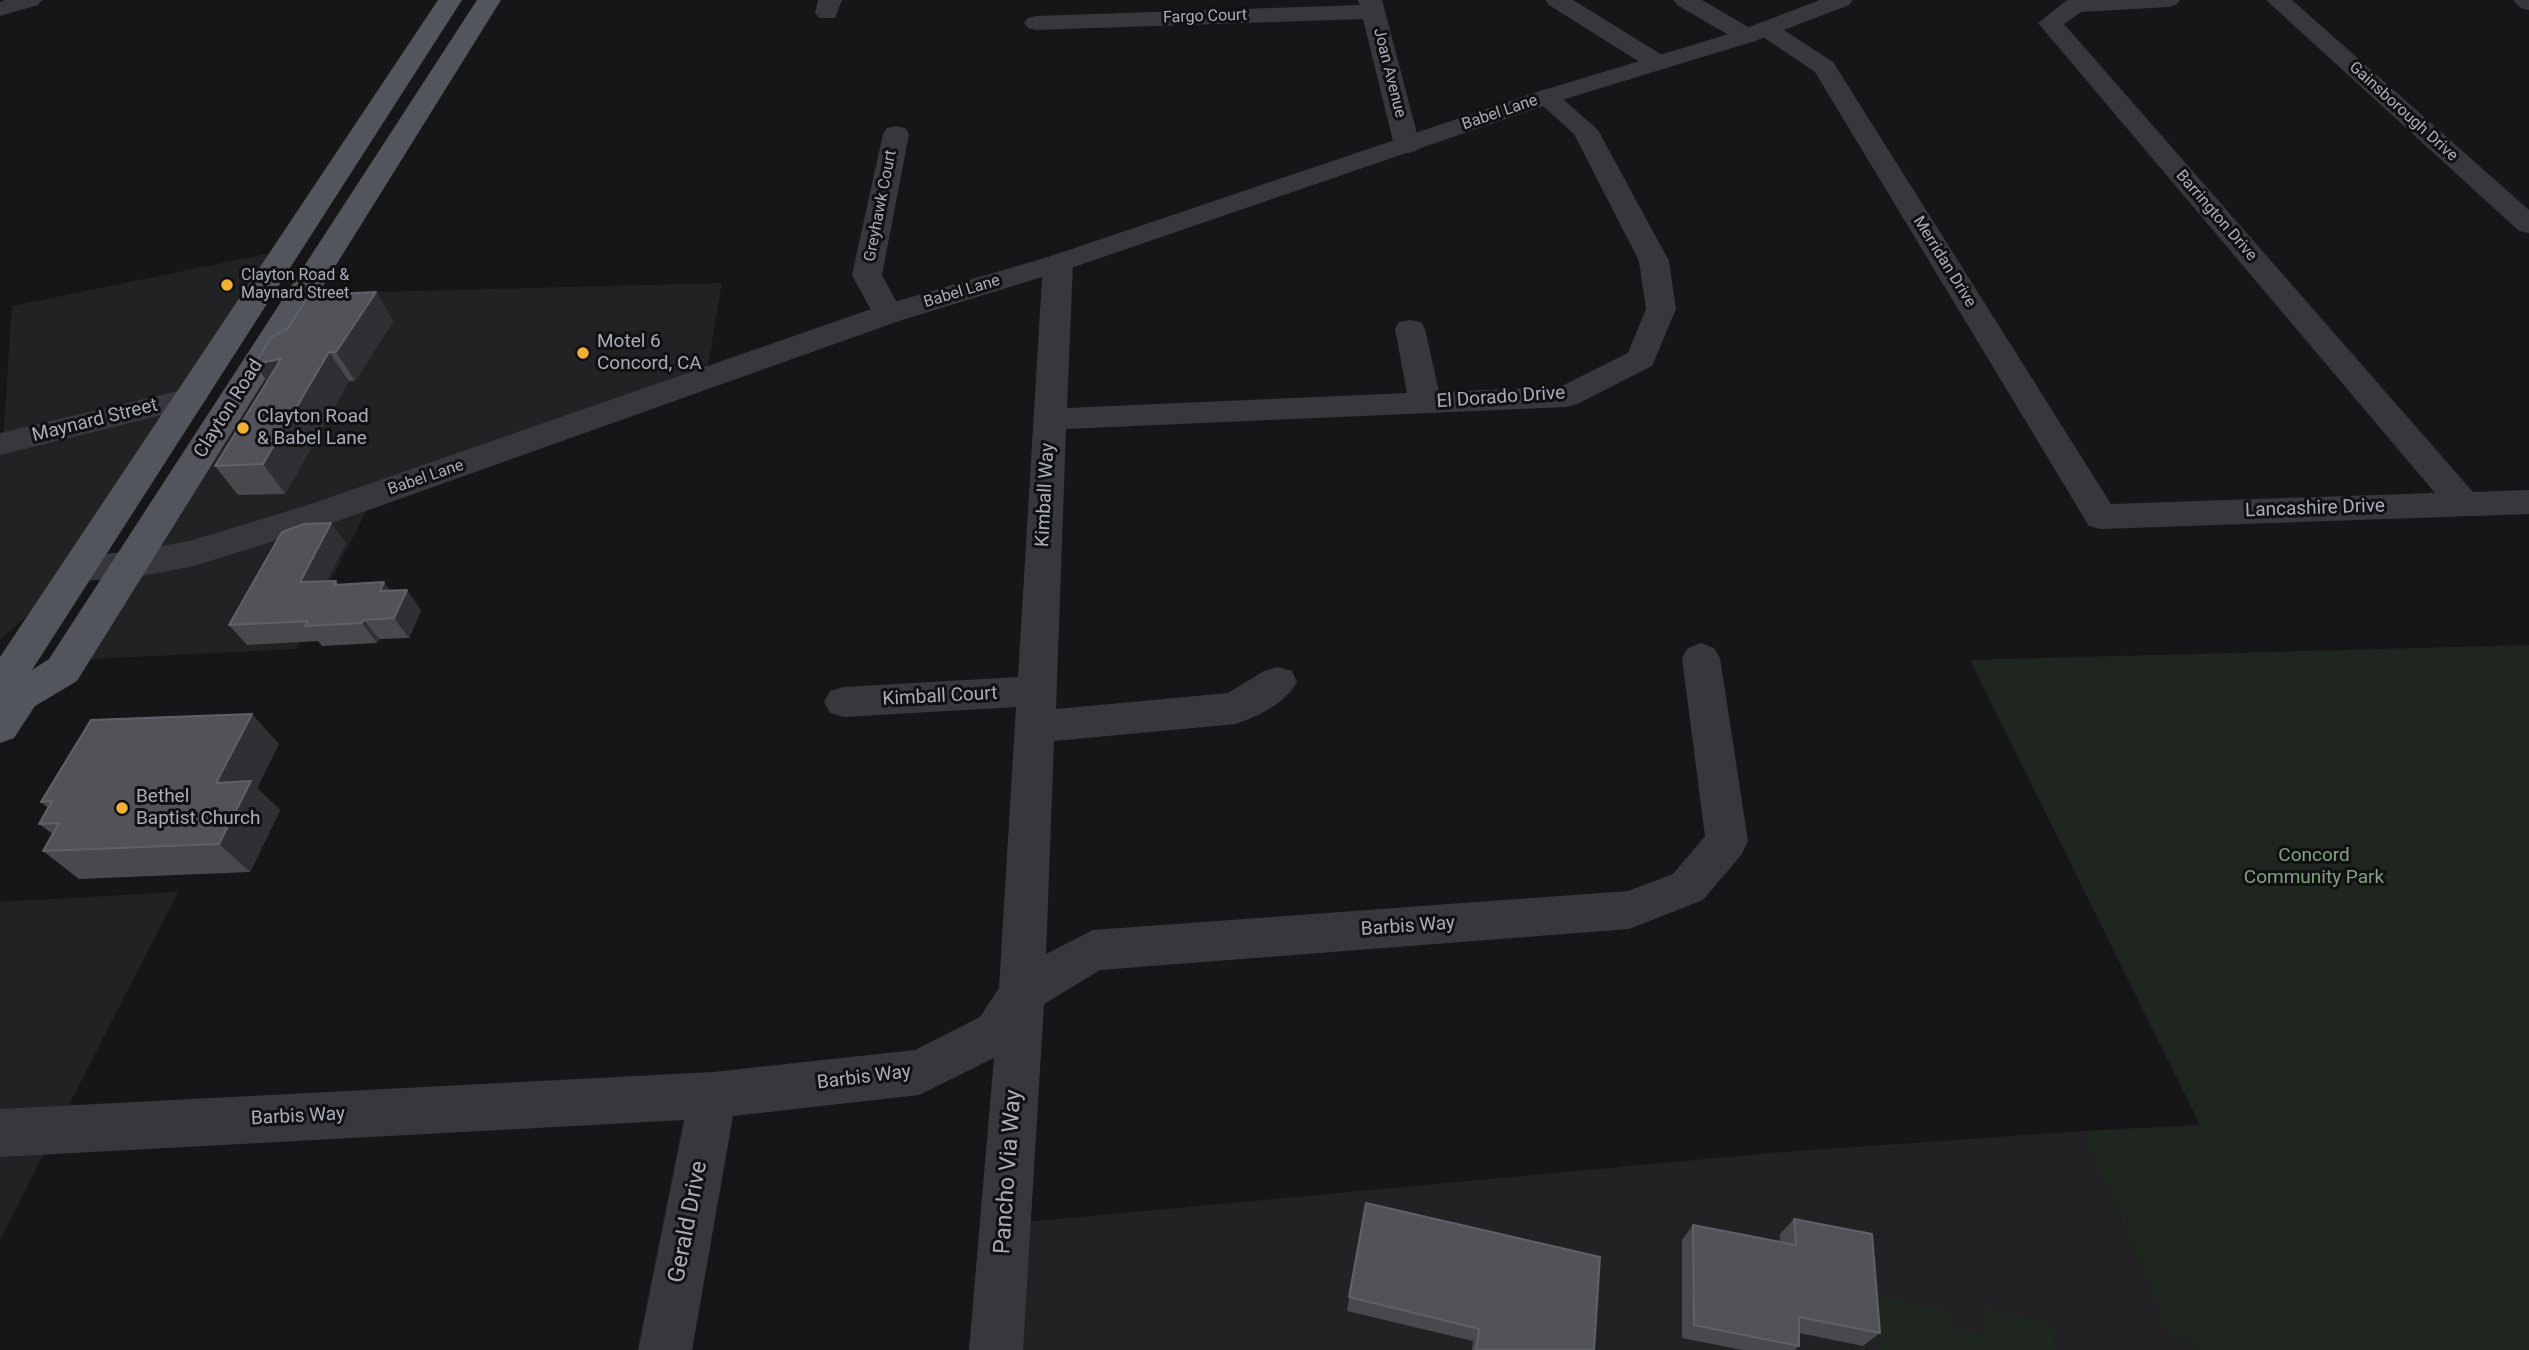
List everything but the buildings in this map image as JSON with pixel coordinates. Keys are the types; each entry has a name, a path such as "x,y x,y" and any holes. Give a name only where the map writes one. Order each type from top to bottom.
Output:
{"main road":[{"name":"Clayton Road","path":"7,706 11,671 450,0"},
{"name":"Clayton Road","path":"7,706 64,670 489,0"}],"street":[{"path":"0,9 30,0"},
{"path":"1557,0 1658,63"},
{"name":"Merridan Drive","path":"1685,0 1824,67 2101,517"},
{"name":"Babel Lane","path":"80,568 131,565 194,553 323,513 888,314 1058,263 1546,97 1756,32 1841,0"},
{"name":"Barrington Drive","path":"2168,0 2075,5 2050,23 2463,503"},
{"name":"Gainsborough Drive","path":"2278,0 2529,225"},
{"name":"Fargo Court","path":"1036,23 1372,6"},
{"name":"Joan Avenue","path":"1372,6 1407,145"},
{"name":"El Dorado Drive","path":"1050,419 1566,397 1641,359 1661,309 1654,261 1586,130 1546,97"},
{"name":"Greyhawk Court","path":"888,314 867,275 895,134"},
{"name":"Kimball Way","path":"1022,993 1058,263"},
{"path":"1410,329 1425,404"},
{"name":"Maynard Street","path":"0,444 191,398"},
{"name":"Lancashire Drive","path":"2101,517 2529,502"},
{"name":"Barbis Way","path":"0,1133 713,1095 919,1072 996,1033 1022,993 1093,950 1629,910 1688,887 1727,841 1701,658"},
{"path":"1035,709 1236,708 1278,682"},
{"name":"Kimball Court","path":"844,702 1035,709"},
{"name":"Pancho Via Way","path":"996,1350 1022,993"},
{"name":"Gerald Drive","path":"665,1350 713,1095"}],"shaded area":[{"path":"287,250 80,568 0,640 0,459 12,306"},
{"path":"722,283 706,377 374,496 296,649 70,660 302,294"},
{"path":"178,892 56,1130 0,1240 0,902"},
{"path":"2084,1131 2172,1340 2191,1339 2196,1350 996,1350 1005,1224 1771,1153"}],"green space":[{"name":"Concord Community Park","path":"2529,645 2529,1350 2196,1350 2191,1339 2172,1340 2084,1131 2200,1125 1970,660"},
{"path":"1874,1295 1952,1312 1954,1328 1985,1335 1983,1308 2051,1323 2055,1350 1877,1350"}],"place":[{"name":"Clayton Road & Maynard Street","path":"227,285"},
{"name":"Motel 6 Concord, CA","path":"583,353"},
{"name":"Clayton Road & Babel Lane","path":"243,428"},
{"name":"Bethel Baptist Church","path":"122,808"}]}
